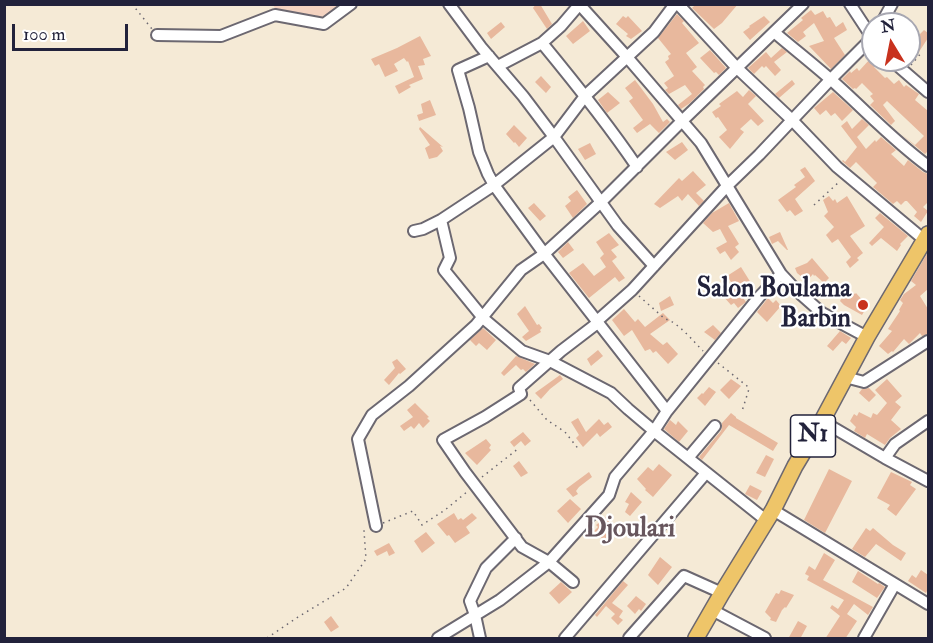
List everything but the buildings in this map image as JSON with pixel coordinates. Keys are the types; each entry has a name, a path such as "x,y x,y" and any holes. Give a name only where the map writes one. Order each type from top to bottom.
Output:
{"highway":[{"name":"N1","path":"696,639 770,515 867,337 927,239"}],"street":[{"path":"157,35 221,36 275,15 324,24 351,4"},
{"path":"449,4 554,137 618,226 654,266"},
{"path":"414,231 441,220 494,185 554,137 585,96 654,32 676,4 737,68 847,176 927,239"},
{"path":"376,526 358,439 372,415 410,386 476,325 520,270 544,254 601,202 803,4"},
{"path":"498,66 542,43 579,5 701,143 781,274 822,313 867,337"},
{"path":"853,6 861,19"},
{"path":"774,32 908,151 928,166"},
{"path":"542,43 585,96 636,167"},
{"path":"573,582 549,562 522,546 442,440 521,394 519,388 595,325 632,290 727,186 861,50"},
{"path":"489,56 458,70 470,108 479,152 488,174 544,254 668,411"},
{"path":"905,72 928,92"},
{"path":"441,220 450,258 444,270 482,316 522,351 550,362 612,393 628,409 706,473 770,515 928,604"},
{"path":"438,639 500,600 549,562 609,495 615,477 759,297 781,274"},
{"path":"845,377 864,382 928,340"},
{"path":"822,421 928,481"},
{"path":"885,458 895,444 928,421"},
{"path":"688,458 715,426"},
{"path":"565,639 706,473"},
{"path":"480,639 470,601 486,568 516,538"},
{"path":"629,639 684,576 722,593"},
{"path":"864,639 895,584"},
{"path":"712,610 765,639"}],"path":[{"path":"132,4 157,35"},
{"path":"814,205 847,176"},
{"path":"632,290 664,319 675,323 710,358 747,386 749,389 742,411"},
{"path":"519,388 543,417 565,432 580,451"},
{"path":"267,639 346,588 366,559 364,531 413,511 422,525 445,510 479,479 519,448"}],"shaded area":[{"path":"273,5 343,5 322,19 276,10"}],"place":[{"name":"Salon Boulama Barbin","path":"863,305"}],"district":[{"name":"Djoulari","path":"630,530"}]}
